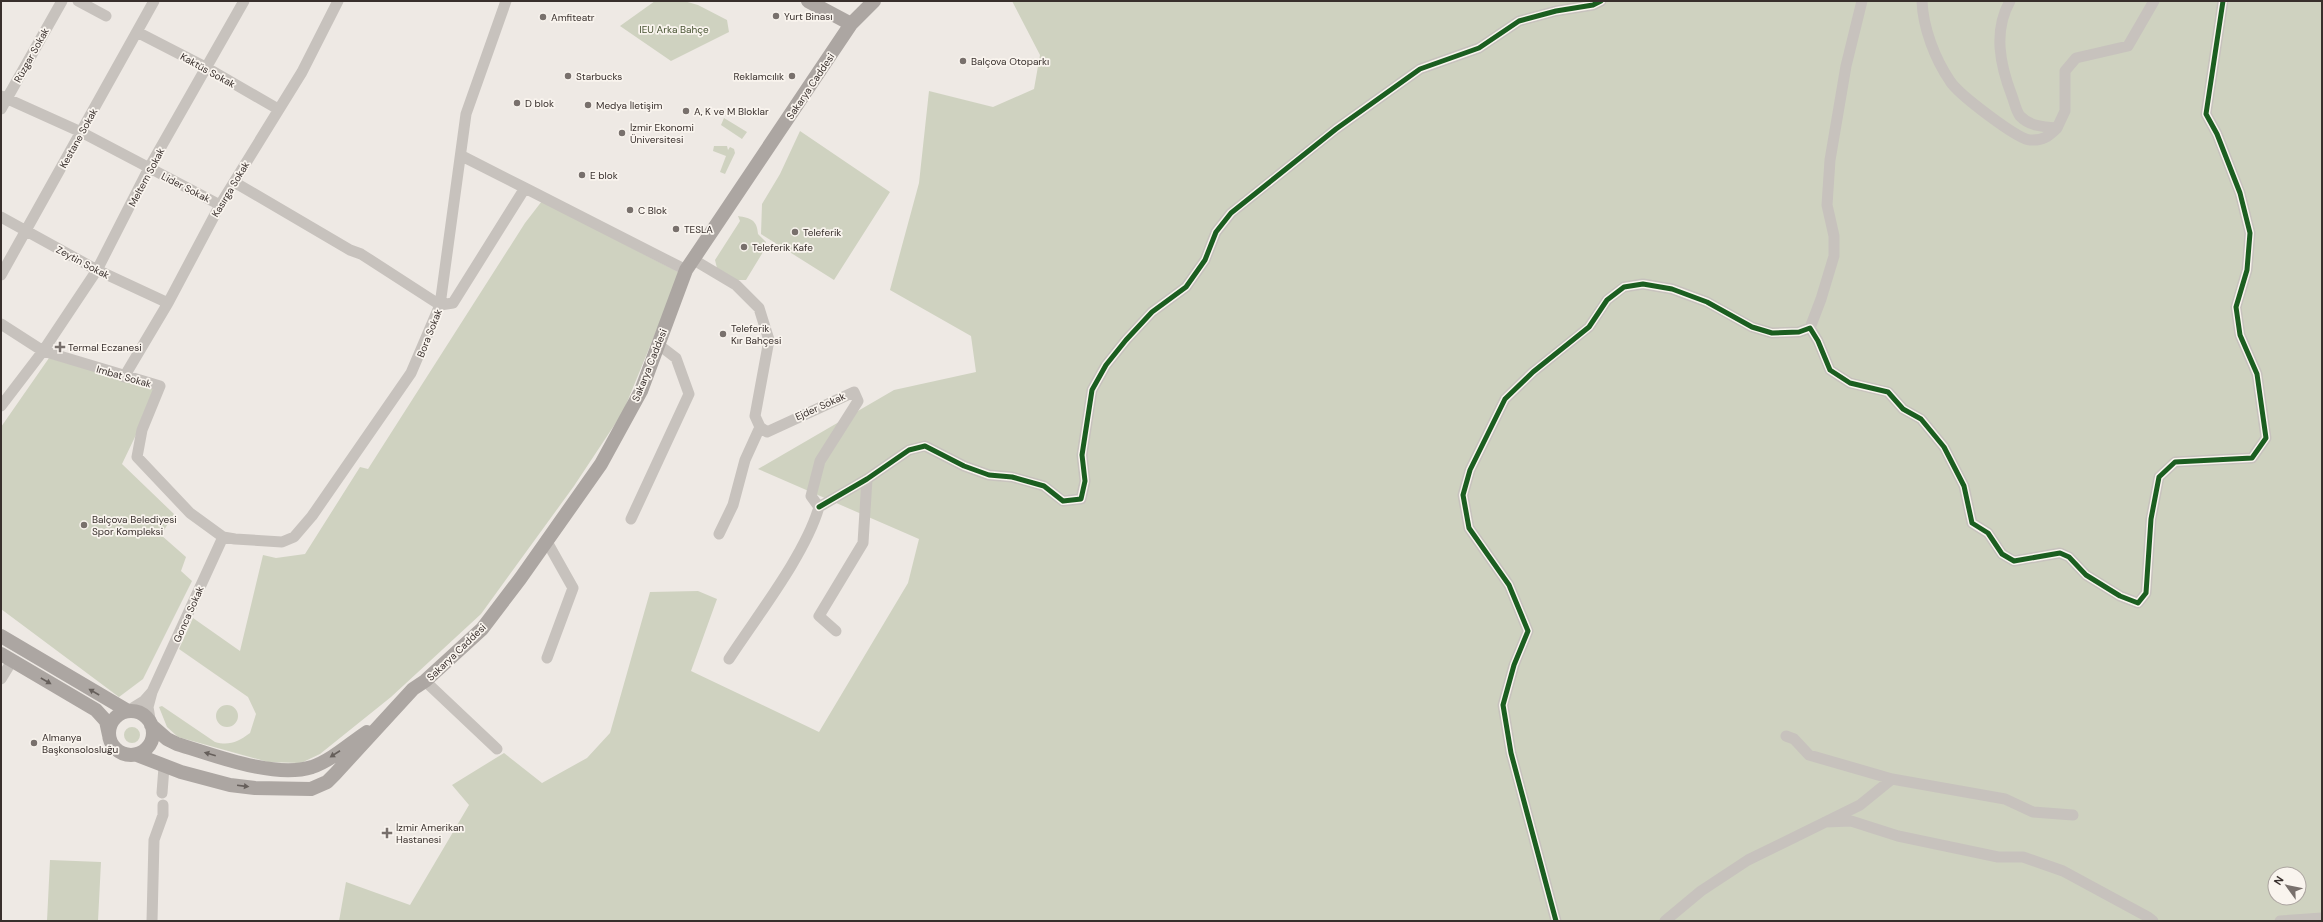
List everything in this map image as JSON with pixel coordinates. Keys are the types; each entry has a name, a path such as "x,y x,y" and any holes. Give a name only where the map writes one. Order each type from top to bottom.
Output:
{"main road":[{"path":"808,1 851,24"},
{"name":"Sakarya Caddesi","path":"137,755 164,767 230,785 255,788 311,788 327,782 413,689 425,682 482,629 520,580 546,540 601,464 641,391 690,265 851,24 874,1"},
{"path":"1,636 24,651 128,711 142,714 151,726 153,736 151,743 147,749 137,755 124,754 116,750 111,743 106,721 96,710 5,656"},
{"path":"5,656 24,651"},
{"path":"109,735 110,727 117,716 128,711"},
{"name":"Sakarya Caddesi","path":"151,726 167,739 182,745 243,763 292,770 312,766 328,759 379,725"}],"street":[{"name":"Rüzgar Sokak","path":"1,109 4,97 62,1"},
{"path":"78,1 106,16"},
{"name":"Kestane Sokak","path":"1,275 27,231 154,1"},
{"name":"Meltem Sokak","path":"1,406 43,351 97,270 149,168 244,1"},
{"name":"Kasırga Sokak","path":"124,377 168,303 220,205 302,72 338,1"},
{"name":"Bora Sokak","path":"223,537 282,542 294,537 302,530 411,373 440,305 462,156 466,114 506,1"},
{"path":"729,659 785,574 814,524 819,507 867,479 909,450 925,446 964,466 989,474 1012,477 1044,486 1063,501 1081,499 1085,481 1082,455 1092,390 1106,364 1126,340 1152,312 1186,287 1205,260 1216,232 1231,213 1336,129 1420,69 1479,48 1519,21 1556,11 1593,5 1601,1"},
{"path":"1556,921 1511,753 1503,705 1514,665 1528,631 1509,585 1469,528 1463,495 1470,470 1505,399 1533,372 1589,327 1607,300 1624,287 1643,284 1672,289 1707,302 1752,327 1772,333 1799,332 1810,328 1821,299 1834,256 1834,236 1827,206 1830,160 1846,66 1862,1"},
{"path":"1922,1 1931,46 1950,82 1967,98 2009,130 2029,140 2046,138 2057,128 2065,111 2065,71 2076,58 2128,46 2154,1"},
{"path":"2010,1 2004,12 1999,34 2004,74 2020,115 2036,126 2057,128"},
{"path":"1810,328 1818,341 1830,370 1850,383 1888,392 1903,409 1921,419 1944,448 1964,486 1972,523 1988,533 2002,554 2014,561 2060,553 2069,557 2086,575 2120,596 2138,603 2146,593 2152,519 2159,478 2175,462 2252,458 2266,438 2257,374 2240,336 2236,307 2247,270 2250,233 2240,193 2217,134 2206,114 2223,1"},
{"name":"Kaktüs Sokak","path":"137,32 207,68 278,109"},
{"name":"Lider Sokak","path":"4,97 81,132 220,205"},
{"path":"462,156 524,188 736,285 759,308 769,340 755,416 760,427 745,460 733,505 719,534"},
{"path":"234,182 350,250 361,254 440,305 453,304 524,188"},
{"name":"Zeytin Sokak","path":"1,217 97,270 168,303"},
{"name":"Imbat Sokak","path":"1,324 43,351 124,377 160,386 142,430 137,457 190,513 223,537"},
{"path":"631,519 688,394 676,358 658,345"},
{"name":"Ejder Sokak","path":"760,427 767,432 854,392 858,402 820,461 811,496 819,507"},
{"path":"836,631 819,616 863,543 867,479"},
{"name":"Gonca Sokak","path":"152,692 223,537"},
{"path":"546,540 573,588 547,658"},
{"path":"1,679 5,656"},
{"path":"425,682 497,749"},
{"path":"128,711 144,701 152,692"},
{"path":"151,726 148,707 152,692"},
{"path":"1786,736 1794,738 1809,755 1892,779 2005,799 2033,812 2074,815"},
{"path":"162,793 164,767"},
{"path":"1665,921 1701,891 1748,860 1860,805 1892,779"},
{"path":"152,921 154,840 163,815 163,804"},
{"path":"1825,822 1851,821 1898,836 1998,857 2023,857 2063,871 2148,916 2153,921"},
{"path":"2280,921 2322,918"}],"green space":[{"name":"IEU Arka Bahçe","path":"655,1 684,1 698,5 727,20 729,32 671,61 620,26"},
{"path":"1012,1 2322,1 2322,921 339,921 346,882 410,905 469,805 452,785 504,753 542,783 587,758 610,733 650,592 698,591 717,599 691,671 819,732 908,583 919,539 758,469 894,390 976,372 971,336 890,290 919,183 929,91 993,107 1034,89 1040,55"},
{"path":"724,118 747,132 742,139 721,125"},
{"path":"800,131 890,192 834,280 761,234 762,204 780,174"},
{"path":"714,146 727,146 728,150 730,147 734,149 735,153 725,174 720,172 726,156 713,151"},
{"path":"542,201 680,273 623,412 574,486 481,614 391,697 320,754 301,763 268,762 178,737 167,727 159,707 162,706 215,742 225,744 233,742 250,733 256,714 248,697 179,649 193,618 240,651 263,555 276,558 305,554 360,467 368,469 525,223"},
{"name":"Teleferik Kafe","path":"738,216 752,220 755,223 758,234 766,242 763,252 746,280 737,280 717,268 715,260 740,221"},
{"name":"Balçova Belediyesi Spor Kompleksi","path":"49,358 158,389 122,464 174,514 161,535 186,557 181,571 192,581 143,679 119,697 1,609 1,427"},
{"path":"227,705 235,708 238,716 235,724 227,727 219,724 216,716 219,708"},
{"path":"129,727 135,727 140,732 138,741 135,743 129,743 124,738 124,732"},
{"path":"50,860 101,862 98,921 47,921"}],"cycle path":[{"path":"819,507 867,479 909,450 925,446 964,466 989,475 1012,477 1044,486 1063,501 1081,499 1085,481 1082,455 1092,390 1106,365 1126,340 1152,312 1186,287 1205,260 1216,232 1231,213 1336,129 1420,69 1479,48 1519,21 1556,11 1593,5 1601,1"},
{"path":"1556,921 1511,753 1503,705 1514,665 1528,631 1509,585 1469,528 1463,495 1470,470 1505,399 1533,372 1589,327 1607,300 1624,287 1643,284 1672,289 1707,302 1752,327 1772,333 1799,332 1810,328 1818,341 1830,370 1850,383 1888,392 1903,409 1921,419 1944,447 1964,486 1972,523 1988,533 2002,554 2014,561 2060,553 2069,557 2086,575 2120,596 2138,603 2146,593 2151,519 2159,477 2175,462 2252,458 2266,438 2257,374 2240,335 2236,307 2247,270 2250,233 2240,193 2217,134 2206,114 2223,1"}],"place":[{"name":"Yurt Binası","path":"776,16"},
{"name":"Amfiteatr","path":"543,17"},
{"name":"Balçova Otoparkı","path":"963,61"},
{"name":"Starbucks","path":"568,76"},
{"name":"Reklamcılık","path":"792,76"},
{"name":"D blok","path":"517,103"},
{"name":"Medya İletişim","path":"588,105"},
{"name":"A, K ve M Bloklar","path":"686,111"},
{"name":"İzmir Ekonomi Üniversitesi","path":"622,133"},
{"name":"E blok","path":"582,175"},
{"name":"C Blok","path":"630,210"},
{"name":"TESLA","path":"676,229"},
{"name":"Teleferik","path":"795,232"},
{"name":"Teleferik Kafe","path":"744,247"},
{"name":"Teleferik Kır Bahçesi","path":"723,334"},
{"name":"Termal Eczanesi","path":"60,347"},
{"name":"Balçova Belediyesi Spor Kompleksi","path":"84,525"},
{"name":"Almanya Başkonsolosluğu","path":"34,743"},
{"name":"İzmir Amerikan Hastanesi","path":"387,833"}]}
